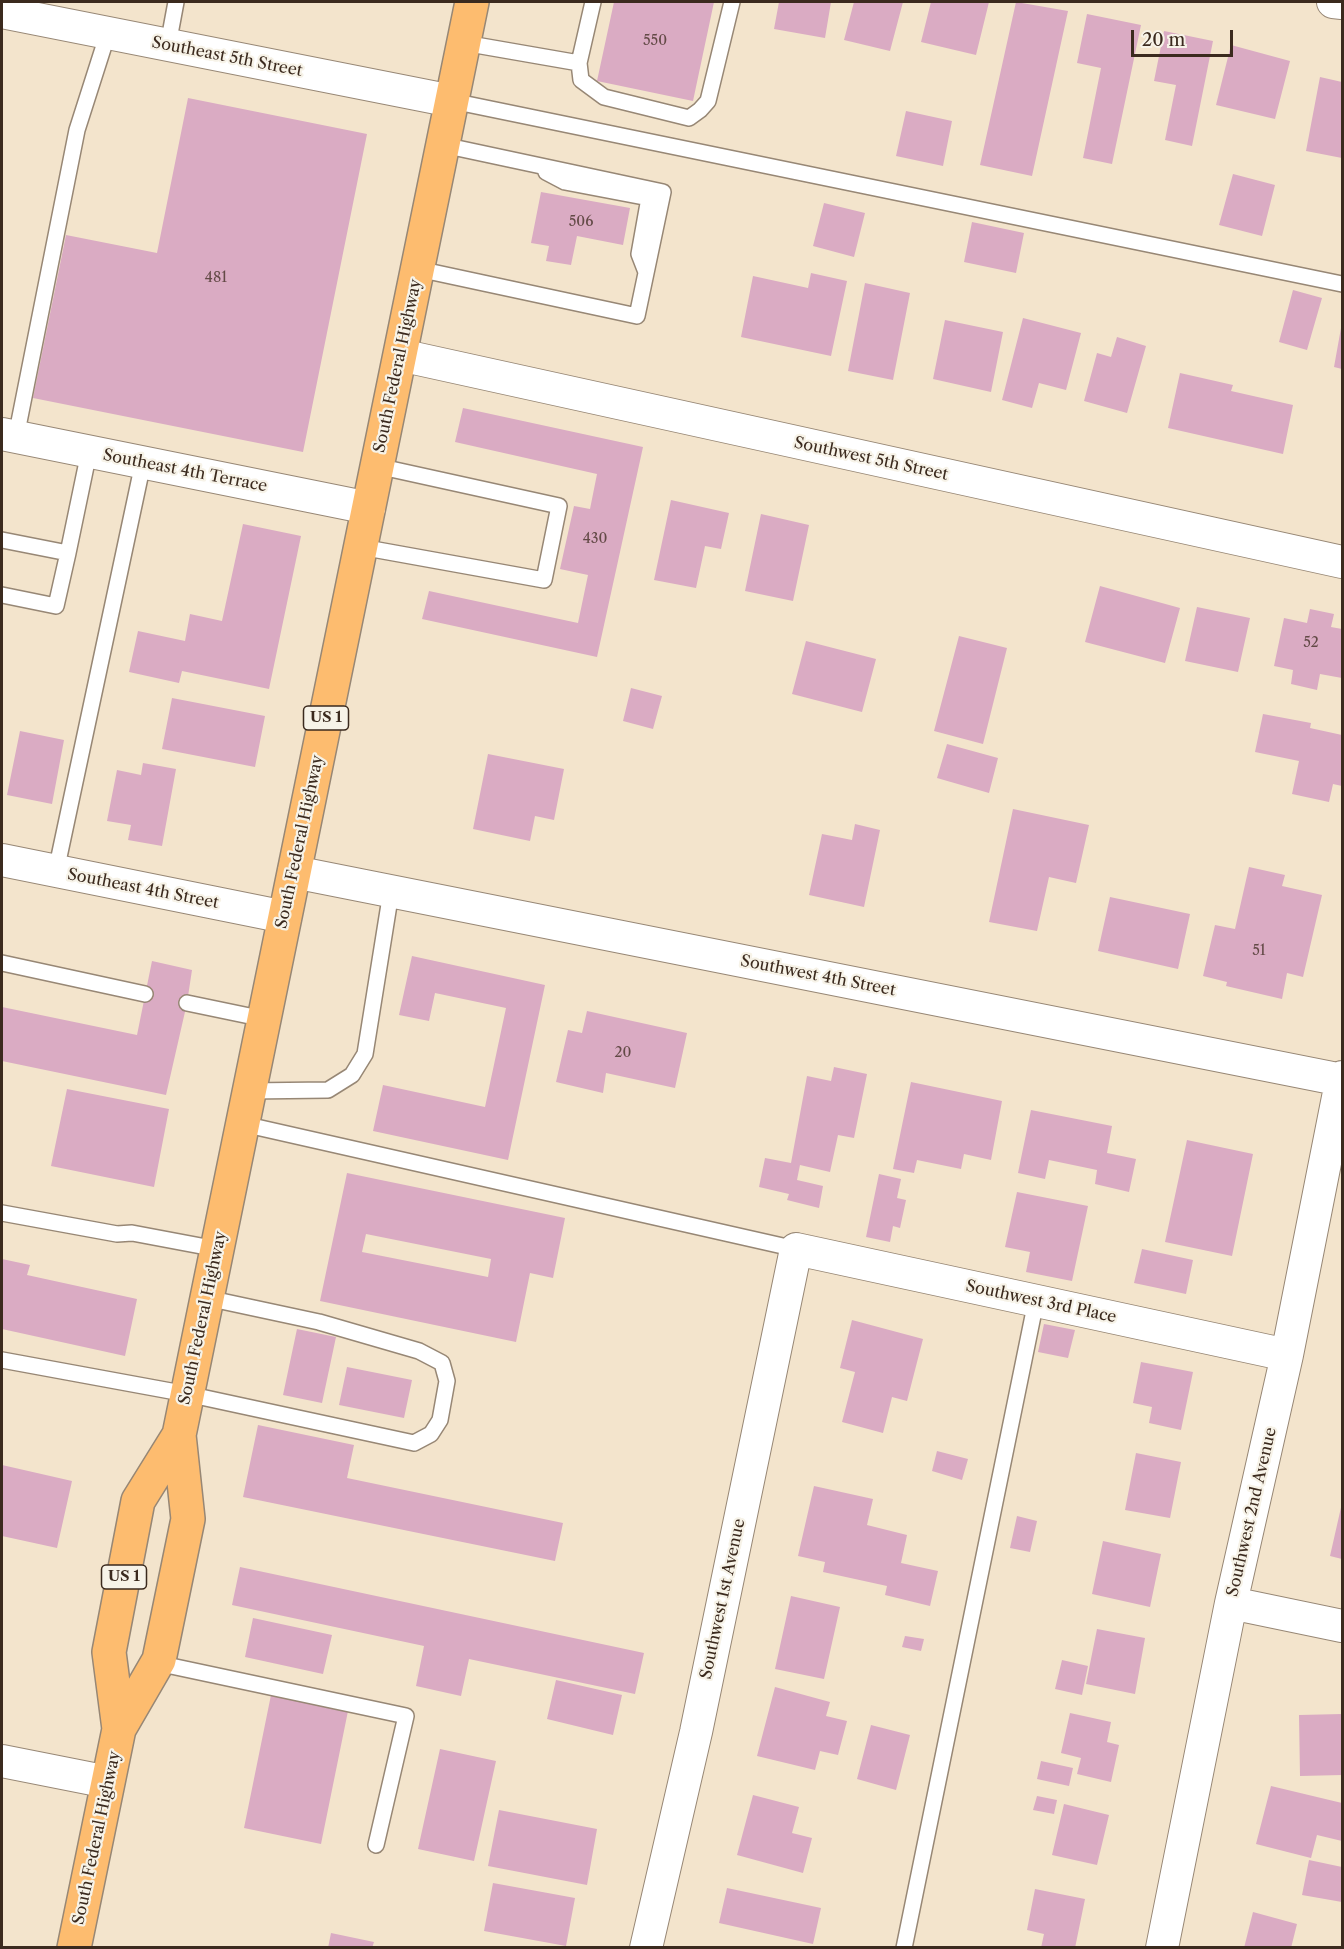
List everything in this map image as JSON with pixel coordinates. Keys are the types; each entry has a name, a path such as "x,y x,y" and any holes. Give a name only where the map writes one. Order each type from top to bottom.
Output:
{"main road":[{"name":"South Federal Highway","path":"74,1947 119,1729 159,1660 188,1519 179,1435 472,2"},
{"name":"South Federal Highway","path":"119,1729 109,1652 138,1501 179,1435"}],"street":[{"path":"1333,2 1342,3"},
{"name":"Southeast 5th Street","path":"2,12 40,10 108,33 452,101"},
{"name":"Southwest 5th Street","path":"400,355 1342,562"},
{"name":"Southeast 4th Terrace","path":"9,435 369,508"},
{"name":"Southeast 4th Street","path":"2,860 285,917"},
{"name":"Southwest 4th Street","path":"294,872 1342,1079"},
{"name":"Southwest 2nd Avenue","path":"1162,1947 1232,1603 1287,1355 1342,1079"},
{"name":"Southwest 3rd Place","path":"796,1249 1287,1355"},
{"name":"Southwest 1st Avenue","path":"646,1947 696,1732 796,1249"},
{"path":"1232,1603 1342,1626"},
{"path":"2,1761 108,1782"}],"lane":[{"path":"168,45 176,2"},
{"path":"593,2 579,63 581,80 604,97 689,118 708,101 732,2"},
{"path":"9,435 77,130 108,33"},
{"path":"464,43 579,63"},
{"path":"452,101 1342,284"},
{"path":"418,269 637,316 663,192 443,145"},
{"path":"2,595 56,606 89,452"},
{"path":"57,872 143,463"},
{"path":"361,547 544,580 559,506 377,466"},
{"path":"2,540 68,553"},
{"path":"249,1091 328,1090 352,1075 365,1054 391,892"},
{"path":"2,963 145,994"},
{"path":"187,1003 264,1020"},
{"path":"243,1124 796,1249"},
{"path":"2,1213 217,1249"},
{"path":"2,1360 187,1394 414,1443 431,1434 440,1419 447,1381 442,1364 419,1351 319,1322 207,1298"},
{"path":"904,1947 1035,1301"},
{"path":"157,1663 406,1716 376,1845"}],"building":[{"path":"614,2 714,2 693,101 597,81"},
{"path":"779,2 831,2 825,38 774,29"},
{"path":"854,2 903,2 890,51 844,40"},
{"path":"931,2 989,2 976,55 921,42"},
{"path":"1016,2 1068,11 1032,176 980,165"},
{"path":"1087,14 1141,25 1112,164 1083,158 1101,68 1077,63"},
{"path":"1164,31 1213,41 1192,146 1165,140 1176,85 1154,81"},
{"path":"1231,45 1290,61 1275,119 1216,105"},
{"path":"1320,77 1342,82 1342,158 1306,151"},
{"path":"188,98 367,134 303,452 33,398 66,235 157,253"},
{"path":"906,111 952,121 943,166 896,156"},
{"path":"1233,174 1275,185 1262,236 1219,225"},
{"path":"541,192 630,208 623,245 577,236 571,265 546,261 549,246 531,243"},
{"path":"824,203 865,213 854,257 813,246"},
{"path":"972,222 1024,233 1016,273 964,262"},
{"path":"811,273 847,281 831,356 741,337 753,276 808,288"},
{"path":"865,283 910,293 893,380 848,371"},
{"path":"1293,290 1322,298 1307,350 1279,342"},
{"path":"1023,318 1081,333 1066,390 1039,383 1032,408 1002,400"},
{"path":"945,320 1003,332 991,392 933,379"},
{"path":"1342,328 1342,369 1334,367"},
{"path":"1117,337 1146,346 1127,413 1084,401 1097,353 1111,357"},
{"path":"1180,373 1233,385 1231,391 1293,405 1283,454 1168,428"},
{"path":"463,408 643,447 597,657 422,619 429,591 578,623 588,575 560,569 574,506 590,509 597,474 455,442"},
{"path":"671,500 729,513 721,549 705,546 696,588 654,580"},
{"path":"761,514 809,525 793,601 745,591"},
{"path":"243,524 301,536 269,689 182,671 179,683 129,672 138,631 185,641 190,614 222,621"},
{"path":"1100,586 1180,608 1165,663 1085,642"},
{"path":"1197,607 1250,618 1238,672 1185,661"},
{"path":"1310,609 1334,614 1331,627 1342,629 1342,678 1320,674 1317,690 1291,684 1293,670 1274,666 1284,618 1307,623"},
{"path":"959,636 1007,648 983,744 934,731"},
{"path":"806,641 876,659 862,712 792,694"},
{"path":"631,688 662,696 653,729 623,721"},
{"path":"172,698 265,716 255,767 162,749"},
{"path":"1263,714 1311,723 1310,728 1342,735 1342,786 1333,784 1329,802 1292,794 1299,761 1255,752"},
{"path":"20,731 64,740 52,804 7,795"},
{"path":"947,744 998,758 989,793 937,778"},
{"path":"488,754 564,769 554,820 535,816 530,841 473,829"},
{"path":"143,763 176,769 162,846 128,840 131,825 107,821 117,770 141,775"},
{"path":"1013,809 1089,825 1076,883 1049,877 1037,931 989,922"},
{"path":"855,824 880,830 864,907 809,895 822,834 852,840"},
{"path":"1249,867 1285,875 1282,886 1322,895 1303,977 1287,973 1282,999 1226,986 1227,982 1203,976 1215,925 1235,929"},
{"path":"1110,897 1190,914 1178,969 1098,951"},
{"path":"412,956 545,985 508,1160 373,1131 383,1085 485,1107 506,1008 435,993 429,1021 399,1015"},
{"path":"152,961 192,970 187,1003 166,1095 2,1061 2,1007 137,1035"},
{"path":"587,1011 687,1033 675,1088 606,1073 603,1093 556,1082 568,1030 582,1033"},
{"path":"834,1067 867,1074 854,1138 838,1135 830,1172 800,1165 797,1180 823,1186 819,1208 787,1200 789,1194 759,1187 765,1158 791,1163 807,1076 831,1081"},
{"path":"911,1082 1002,1101 991,1160 964,1154 961,1169 917,1160 914,1173 893,1169"},
{"path":"67,1089 169,1109 154,1187 51,1166"},
{"path":"1031,1110 1112,1126 1107,1153 1136,1159 1129,1192 1095,1184 1097,1170 1049,1160 1045,1179 1018,1173"},
{"path":"1187,1140 1253,1154 1232,1256 1165,1242"},
{"path":"347,1173 565,1218 553,1278 530,1273 516,1342 320,1301","holes":["366,1234 491,1259 488,1277 362,1252"]},
{"path":"879,1174 901,1179 897,1198 906,1200 900,1228 893,1226 890,1242 866,1237"},
{"path":"1017,1192 1088,1206 1072,1281 1026,1272 1030,1252 1005,1247"},
{"path":"1142,1249 1193,1260 1186,1294 1134,1283"},
{"path":"2,1259 30,1265 27,1275 137,1299 125,1356 2,1329"},
{"path":"852,1320 923,1339 907,1401 892,1397 883,1433 842,1422 855,1372 840,1368"},
{"path":"1044,1324 1075,1330 1068,1358 1038,1352"},
{"path":"297,1329 336,1337 322,1403 283,1395"},
{"path":"1141,1362 1193,1372 1181,1430 1149,1423 1152,1407 1133,1403"},
{"path":"347,1367 412,1380 404,1418 339,1405"},
{"path":"258,1425 354,1445 347,1478 563,1523 555,1561 243,1497"},
{"path":"937,1451 968,1459 962,1480 932,1471"},
{"path":"1136,1453 1181,1462 1170,1518 1125,1510"},
{"path":"2,1465 72,1481 57,1548 2,1536"},
{"path":"814,1486 873,1499 867,1525 907,1535 901,1563 938,1571 930,1606 885,1595 887,1586 823,1572 825,1562 798,1556"},
{"path":"1342,1503 1342,1559 1330,1556"},
{"path":"1017,1516 1037,1521 1030,1552 1010,1548"},
{"path":"1103,1541 1161,1554 1150,1607 1092,1594"},
{"path":"240,1567 644,1653 635,1694 469,1659 461,1696 416,1686 424,1646 232,1605"},
{"path":"791,1596 840,1607 824,1679 775,1669"},
{"path":"253,1618 332,1635 323,1674 245,1657"},
{"path":"1097,1629 1145,1638 1135,1694 1086,1684"},
{"path":"905,1636 924,1639 921,1651 902,1647"},
{"path":"1062,1660 1088,1666 1082,1695 1055,1689"},
{"path":"556,1680 622,1695 613,1735 547,1719"},
{"path":"775,1687 830,1702 826,1716 847,1721 838,1755 820,1751 815,1770 757,1756"},
{"path":"271,1695 348,1711 321,1844 244,1828"},
{"path":"1070,1713 1111,1722 1107,1742 1119,1745 1111,1782 1077,1774 1081,1758 1061,1753"},
{"path":"1342,1714 1342,1775 1300,1776 1299,1715"},
{"path":"871,1725 910,1735 896,1790 857,1779"},
{"path":"440,1749 496,1761 474,1861 418,1849"},
{"path":"1041,1761 1073,1768 1069,1786 1037,1779"},
{"path":"1271,1786 1342,1803 1342,1841 1317,1835 1311,1858 1256,1844"},
{"path":"753,1795 799,1807 792,1833 812,1838 803,1873 737,1855"},
{"path":"1037,1796 1057,1800 1054,1814 1033,1810"},
{"path":"1064,1804 1109,1815 1097,1865 1052,1855"},
{"path":"499,1810 597,1829 587,1885 488,1866"},
{"path":"1309,1860 1342,1867 1342,1902 1302,1895"},
{"path":"493,1883 575,1898 566,1946 484,1931"},
{"path":"727,1888 821,1908 813,1944 719,1923"},
{"path":"1035,1889 1085,1899 1075,1948 1041,1948 1044,1934 1027,1930"},
{"path":"1253,1912 1297,1924 1291,1948 1244,1948"},
{"path":"331,1933 374,1942 372,1948 328,1948"}]}
